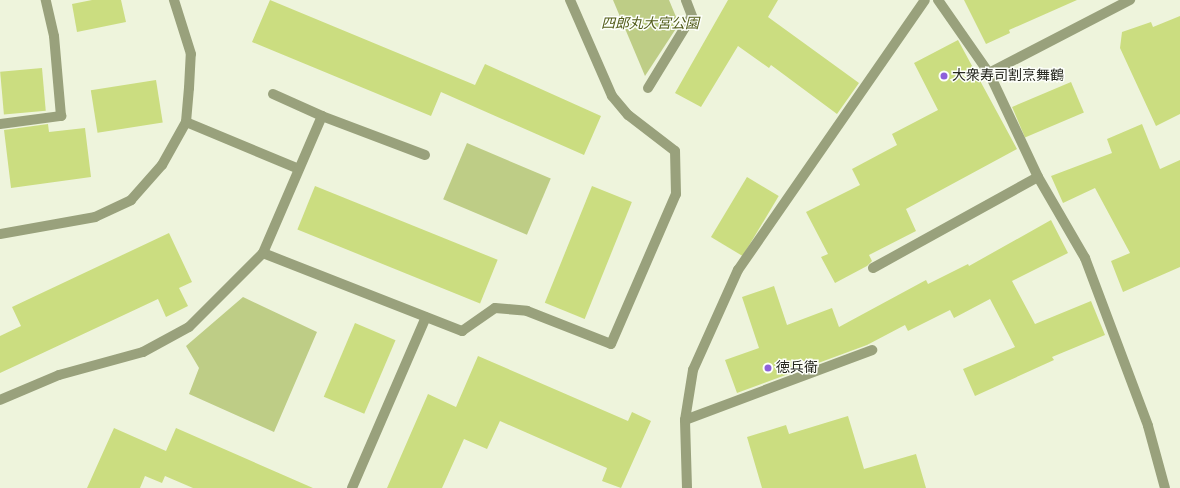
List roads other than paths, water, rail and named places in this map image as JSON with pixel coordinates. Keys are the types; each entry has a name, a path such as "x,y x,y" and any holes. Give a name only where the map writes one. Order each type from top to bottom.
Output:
{"street":[{"path":"0,124 61,116 54,36 46,0"},
{"path":"0,234 95,217 131,200 162,164 186,122 191,54 174,0"},
{"path":"263,253 462,331 495,308 528,312 611,344 676,194 675,151 628,115 612,96 570,0"},
{"path":"648,88 692,16 686,0"},
{"path":"687,488 685,420 694,370 738,270 925,0"},
{"path":"938,0 989,73 1038,177 1085,258 1148,426 1164,488"},
{"path":"989,73 1130,0"},
{"path":"273,94 322,116 425,155"},
{"path":"0,400 59,375 143,352 188,327 263,253 322,116"},
{"path":"186,122 299,169"},
{"path":"873,268 1038,177"},
{"path":"352,488 426,317"},
{"path":"685,420 872,350"}],"place":[{"name":"大衆寿司割烹舞鶴","path":"944,76"},
{"name":"徳兵衛","path":"768,368"}],"park label":[{"name":"四郎丸大宮公園","path":"650,24"}]}
